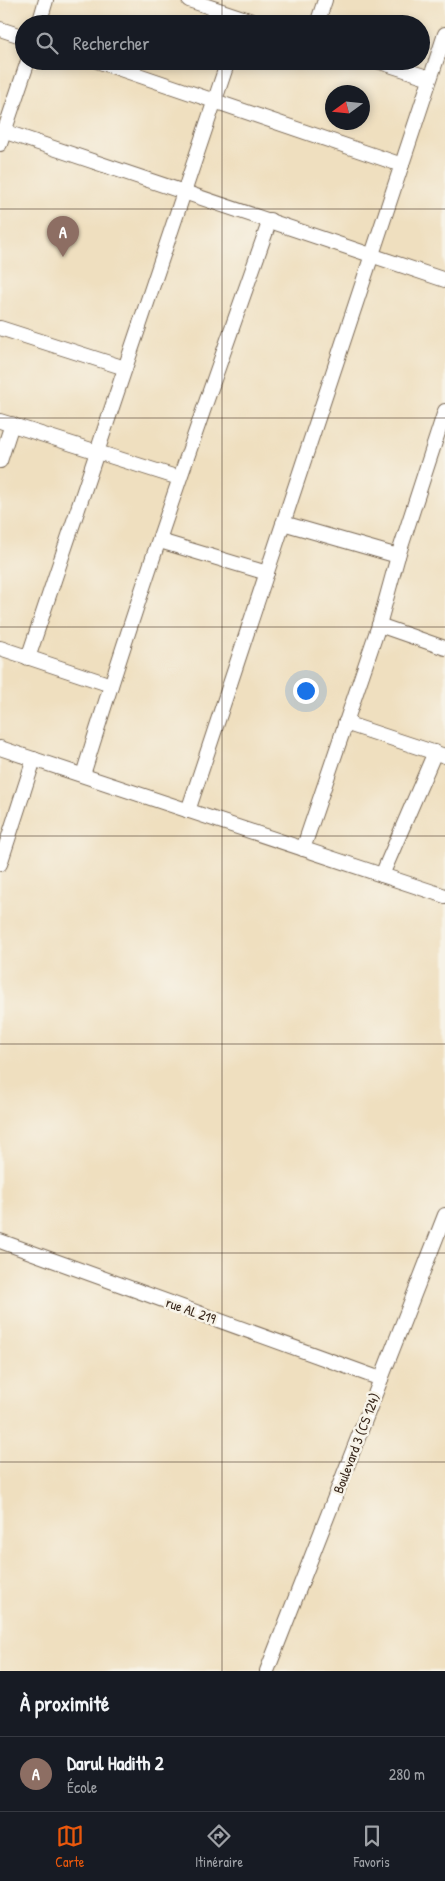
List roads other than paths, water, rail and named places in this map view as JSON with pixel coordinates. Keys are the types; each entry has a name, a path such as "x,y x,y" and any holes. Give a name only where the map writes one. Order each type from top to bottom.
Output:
{"street":[{"path":"42,15 46,0"},
{"path":"189,0 227,15"},
{"path":"321,15 325,0"},
{"path":"0,29 15,34"},
{"path":"188,810 445,34"},
{"path":"25,70 1,135 184,191 445,280"},
{"path":"124,70 402,165"},
{"path":"28,658 225,70"},
{"path":"405,70 430,78"},
{"path":"83,775 179,478 270,220"},
{"path":"0,328 125,368"},
{"path":"303,849 344,723 379,625 398,556 444,418"},
{"path":"0,461 6,423 179,478"},
{"path":"284,523 398,556"},
{"path":"160,541 267,574"},
{"path":"379,625 445,648"},
{"path":"0,648 111,685"},
{"path":"344,723 440,754 382,875"},
{"path":"0,748 445,896"},
{"path":"0,864 34,759"},
{"name":"Boulevard 3 (CS 124)","path":"267,1671 445,1215"},
{"path":"0,1254 7,1244"},
{"name":"rue AL 219","path":"7,1244 381,1379"}],"place":[{"name":"Darul Hadith 2","path":"63,257"}]}
